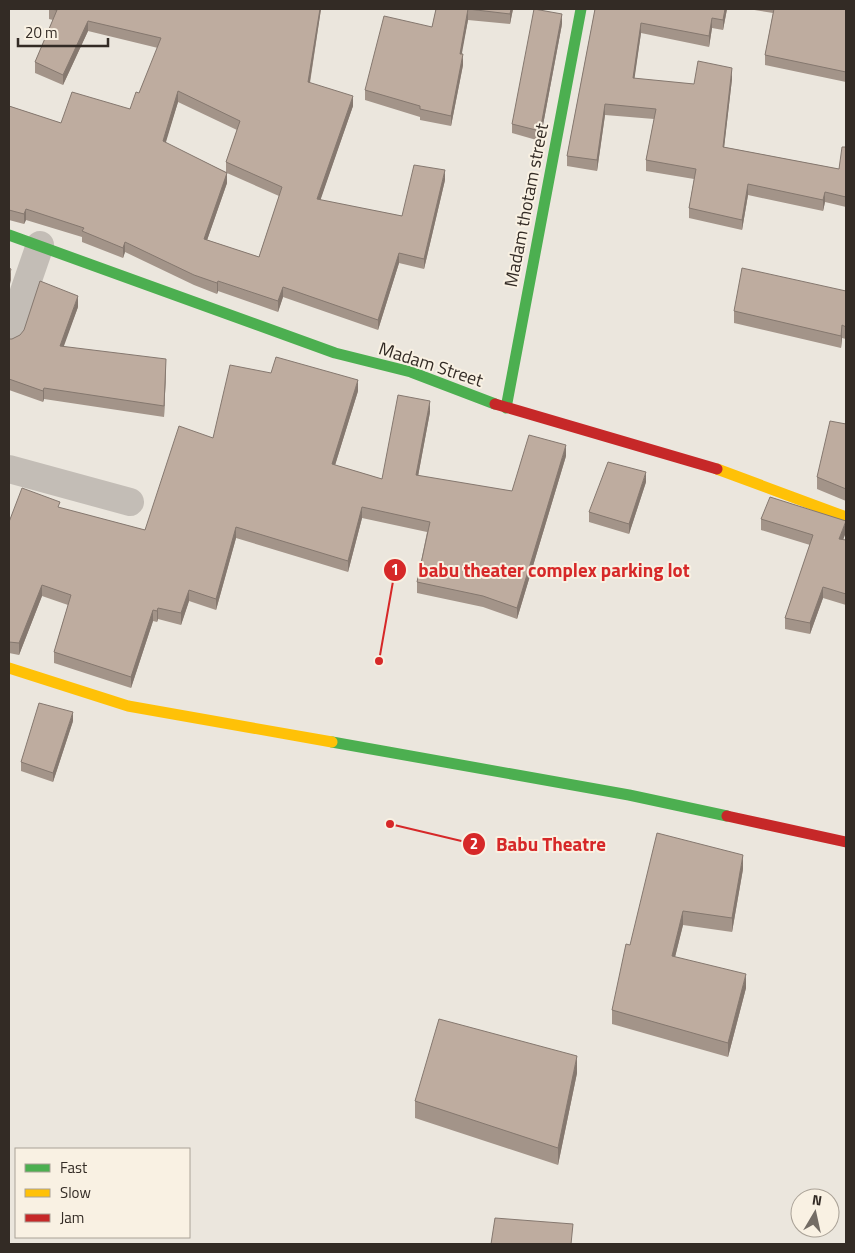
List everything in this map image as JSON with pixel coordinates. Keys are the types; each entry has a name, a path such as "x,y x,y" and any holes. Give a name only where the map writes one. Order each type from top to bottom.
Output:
{"street":[{"name":"Madam thotam street","path":"506,408 581,9"},
{"name":"Madam Street","path":"9,235 335,353 410,372 506,408 714,468 846,517"},
{"path":"9,335 40,245"},
{"path":"9,469 130,502"},
{"path":"9,668 128,706 629,796 846,842"}],"building":[{"path":"50,9 320,9 308,82 353,96 317,199 402,216 414,165 445,170 424,259 399,253 378,320 283,287 278,301 218,281 217,283 194,275 125,242 123,248 82,231 84,228 26,209 24,214 9,210 9,106 61,123 72,92 130,109 136,92 139,93 161,38 88,21 63,75 35,62 57,10","holes":["178,91 240,121 226,162 282,187 259,257 204,239 227,173 163,141"]},
{"path":"436,9 468,9 460,54 463,54 451,116 420,109 420,106 365,90 384,16 432,27"},
{"path":"468,9 511,9 510,14"},
{"path":"534,9 562,14 540,131 512,124"},
{"path":"595,9 725,9 723,20 712,18 709,36 641,23 633,78 694,84 698,61 732,68 723,147 839,169 842,147 846,147 846,197 825,192 823,200 748,184 742,220 689,208 696,169 646,160 656,109 605,104 597,160 567,156"},
{"path":"774,9 846,9 846,72 765,55"},
{"path":"742,268 846,291 846,327 842,325 841,336 734,311"},
{"path":"40,281 78,296 60,346 166,359 164,406 44,388 43,391 9,379 9,339 20,335 24,330"},
{"path":"276,357 358,380 332,464 382,479 398,395 430,401 416,475 512,491 529,435 566,445 517,608 483,596 417,582 430,522 362,507 348,561 236,527 216,599 189,590 181,613 158,608 157,611 153,610 131,677 54,652 71,595 42,585 19,643 9,642 9,522 22,488 60,502 58,507 145,530 179,426 213,438 230,365 271,373"},
{"path":"830,421 846,424 846,489 817,477"},
{"path":"608,462 646,472 629,524 589,512"},
{"path":"770,497 846,521 839,539 846,540 846,594 823,587 810,623 785,618 813,535 761,519"},
{"path":"39,703 73,712 53,773 21,762"},
{"path":"657,833 743,855 732,918 683,911 672,956 746,974 728,1043 612,1010 626,944 630,945"},
{"path":"439,1019 577,1056 558,1148 415,1101"},
{"path":"495,1218 573,1224 571,1244 491,1244"}],"traffic: fast":[{"path":"506,408 581,9"},
{"path":"9,235 335,353 411,372 495,404"},
{"path":"332,742 629,795 727,816"}],"traffic: slow":[{"path":"717,469 846,517"},
{"path":"9,668 128,706 332,742"}],"traffic: jam":[{"path":"495,404 717,469"},
{"path":"727,816 846,842"}],"place":[{"name":"babu theater complex parking lot","path":"379,661"},
{"name":"Babu Theatre","path":"390,824"}]}
